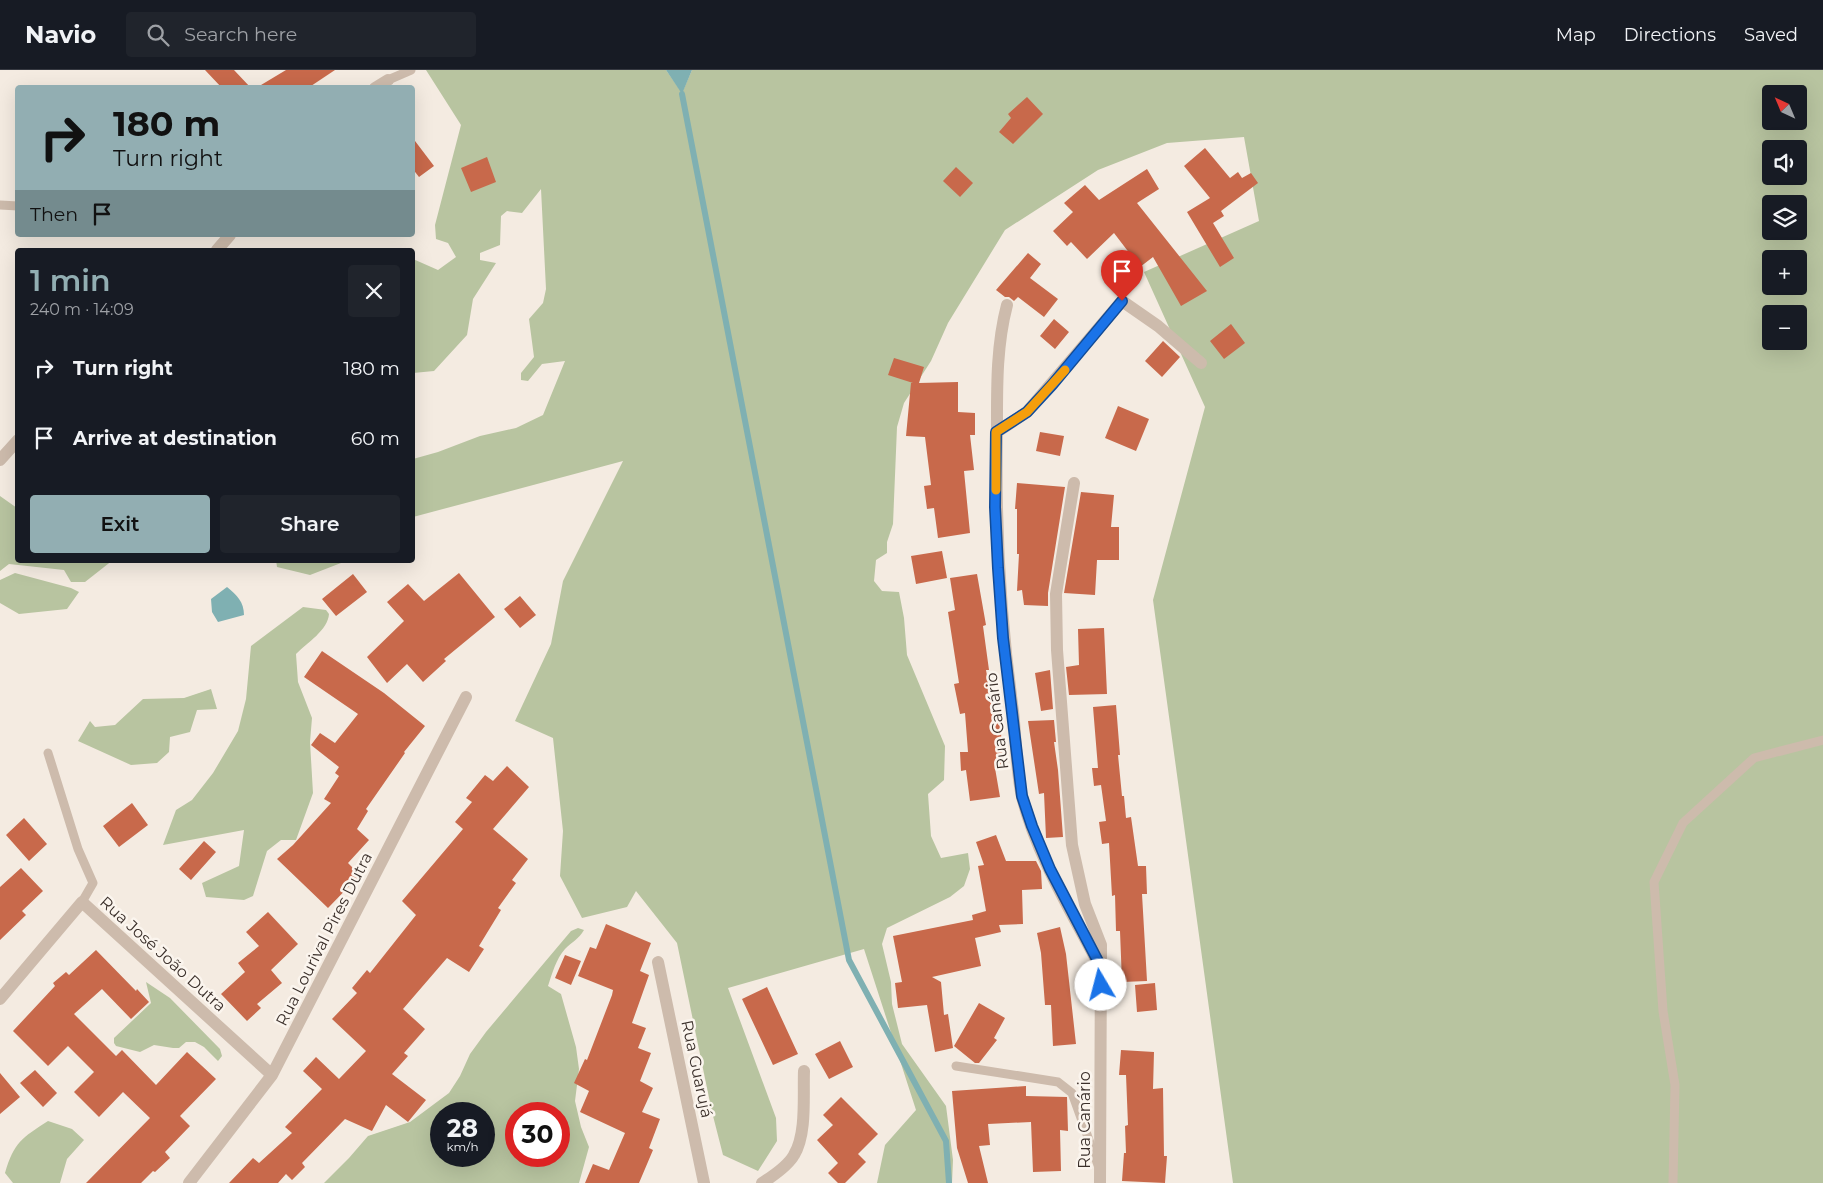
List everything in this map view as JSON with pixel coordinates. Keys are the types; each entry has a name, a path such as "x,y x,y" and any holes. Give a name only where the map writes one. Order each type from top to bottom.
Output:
{"street":[{"path":"380,85 388,80"},
{"path":"219,248 228,237"},
{"path":"996,432 1027,412 1122,301 1158,326 1201,362"},
{"name":"Rua Canário","path":"1007,305 1002,326 997,366 995,507 1003,638 1022,796 1050,869 1101,967"},
{"path":"0,460 15,443"},
{"name":"Rua Canário","path":"1074,483 1056,594 1056,650 1072,846 1085,904 1100,946 1100,1178"},
{"name":"Rua Lourival Pires Dutra","path":"189,1183 272,1075 466,697"},
{"name":"Rua José João Dutra","path":"0,999 82,902 272,1075"},
{"name":"Rua Guarujá","path":"658,962 704,1183"},
{"path":"762,1183 774,1176 794,1155 803,1125 804,1071"}],"lane":[{"path":"388,80 410,70"},
{"path":"0,205 15,206"},
{"path":"1673,1183 1675,1085 1663,1011 1654,882 1683,823 1754,758 1823,740"},
{"path":"48,753 78,849 93,883 82,902"},
{"path":"956,1066 1058,1082 1072,1093 1100,1178"}],"green space":[{"path":"426,70 666,70 682,93 692,70 1823,70 1823,1183 1233,1183 1153,600 1205,407 1144,272 1259,221 1244,137 1167,143 1098,170 1005,230 948,323 931,361 904,403 897,427 893,524 887,542 887,553 876,560 874,581 882,591 899,592 904,618 907,655 945,746 944,780 928,794 931,836 941,858 968,853 970,869 964,886 950,897 887,928 882,944 891,982 892,1004 902,1044 946,1106 953,1160 952,1183 877,1183 885,1145 916,1110 864,949 728,988 776,1118 777,1141 758,1171 723,1155 712,1112 677,943 636,891 627,907 582,918 560,876 563,831 553,738 515,721 551,644 563,581 623,461 415,516 415,458 480,436 516,428 543,415 565,361 542,364 528,381 521,380 521,373 534,357 529,319 543,303 546,289 541,189 522,213 507,211 501,216 500,245 480,253 480,260 496,263 473,299 467,335 434,371 415,373 415,260 438,270 456,257 448,243 436,239 435,225 461,125"},
{"path":"0,496 15,507 15,563 109,563 85,582 71,582 64,570 9,564 0,571"},
{"path":"276,563 341,563 310,575 277,567"},
{"path":"15,573 71,588 79,592 67,609 19,614 0,603 0,580"},
{"path":"303,607 326,610 329,614 328,620 321,631 296,654 298,682 312,718 310,742 313,793 296,840 281,840 267,851 253,896 244,900 206,897 202,883 239,866 244,830 163,845 176,810 192,800 213,773 238,731 246,699 251,646"},
{"path":"211,689 217,709 197,710 190,732 170,737 169,752 157,763 131,765 78,741 90,721 95,727 115,725 143,699 184,698"},
{"path":"578,928 584,930 559,957 548,986 561,994 576,1047 579,1069 575,1101 581,1127 589,1147 579,1183 324,1183 368,1136 410,1122 430,1107 430,1167 495,1167 495,1102 437,1102 449,1093 460,1076 470,1054 486,1032 571,931"},
{"path":"146,982 170,998 220,1049 222,1056 218,1061 204,1047 195,1042 186,1042 179,1048 154,1045 140,1052 116,1046 114,1038 151,1003"},
{"path":"48,1121 72,1129 84,1140 67,1159 60,1183 13,1183 5,1173 12,1154 25,1137"}],"water":[{"path":"666,70 692,70 682,94"},
{"path":"227,587 239,599 243,606 244,615 218,622 212,612 211,599"}],"building":[{"path":"205,70 234,70 248,85 219,85"},
{"path":"286,70 335,70 312,85 261,85"},
{"path":"1027,97 1043,114 1013,144 999,132 1011,118 1008,114"},
{"path":"415,141 434,166 419,177 415,172"},
{"path":"1205,148 1230,178 1238,172 1242,178 1251,173 1258,183 1221,211 1224,216 1213,223 1234,258 1220,267 1187,212 1210,198 1184,166"},
{"path":"487,157 496,182 471,192 461,168"},
{"path":"956,167 973,183 960,197 943,181"},
{"path":"1147,169 1159,189 1137,203 1207,291 1181,306 1153,257 1140,267 1114,233 1087,259 1071,242 1067,246 1053,231 1073,212 1064,203 1085,185 1099,200"},
{"path":"1028,253 1041,264 1030,278 1058,299 1044,317 1018,297 1014,301 996,290"},
{"path":"1054,319 1069,332 1055,349 1040,336"},
{"path":"1231,324 1245,343 1224,359 1210,341"},
{"path":"1163,341 1180,357 1162,377 1145,361"},
{"path":"894,358 924,367 919,383 958,382 958,412 975,413 975,435 970,435 974,470 964,471 970,533 938,538 934,508 927,509 924,486 931,485 925,437 906,436 911,383 913,383 888,375"},
{"path":"1118,406 1149,419 1136,451 1105,438"},
{"path":"1040,432 1064,436 1060,456 1036,451"},
{"path":"1017,483 1065,487 1048,593 1048,606 1024,605 1022,590 1017,591 1019,554 1017,554 1017,509 1015,509"},
{"path":"1081,492 1114,495 1111,527 1119,527 1119,560 1097,560 1095,595 1064,593"},
{"path":"942,551 947,578 916,584 911,556"},
{"path":"459,573 495,617 444,659 446,661 423,682 407,664 387,683 367,657 404,621 387,602 408,584 424,601"},
{"path":"353,574 367,592 336,616 322,599"},
{"path":"977,574 986,625 983,626 989,670 986,670 994,715 1000,714 1003,768 995,768 1000,797 970,801 966,770 961,771 960,752 968,752 965,713 960,714 954,684 959,683 948,612 955,610 950,578"},
{"path":"520,596 536,615 520,628 504,609"},
{"path":"1104,628 1107,694 1069,695 1066,667 1079,665 1078,629"},
{"path":"322,651 384,693 425,726 404,752 366,809 368,811 357,829 369,840 348,863 360,875 328,908 277,859 293,845 331,803 324,799 339,776 335,773 339,767 311,745 320,733 335,743 358,714 304,677"},
{"path":"1050,670 1053,709 1041,711 1035,673"},
{"path":"1116,705 1120,755 1118,755 1126,818 1131,817 1138,866 1146,866 1147,894 1142,894 1147,981 1122,982 1120,931 1116,931 1115,895 1112,896 1109,843 1102,844 1099,822 1106,821 1101,785 1094,786 1092,768 1098,768 1093,707"},
{"path":"1054,720 1056,742 1054,742 1063,837 1046,838 1044,793 1039,794 1028,721"},
{"path":"507,766 529,787 493,829 528,859 512,880 516,883 498,908 501,910 479,946 484,949 469,972 447,958 403,1009 425,1029 404,1053 408,1056 392,1074 426,1100 408,1122 386,1105 372,1131 345,1119 302,1163 305,1167 292,1180 286,1174 278,1183 229,1183 253,1158 259,1163 292,1133 285,1127 322,1089 303,1071 316,1057 339,1079 366,1051 332,1019 357,993 352,988 367,970 370,973 416,915 402,901 463,829 455,822 472,802 466,798 485,775 493,781"},
{"path":"132,803 148,825 119,847 103,826"},
{"path":"24,818 47,844 29,861 6,835"},
{"path":"996,835 1006,861 1036,861 1041,871 1042,889 1022,890 1023,924 999,925 1001,932 975,938 981,966 932,977 941,982 944,1015 948,1014 953,1048 935,1052 927,1005 898,1008 895,983 902,982 893,936 973,920 972,915 986,911 978,866 984,865 976,842"},
{"path":"204,841 216,852 191,880 179,869"},
{"path":"21,868 43,891 22,911 26,915 0,940 0,887"},
{"path":"268,912 298,944 271,970 282,983 257,1004 261,1008 247,1021 221,994 245,972 238,963 259,946 246,932"},
{"path":"606,924 651,943 640,971 649,975 632,1023 646,1028 638,1048 651,1053 640,1081 653,1088 642,1112 660,1119 649,1148 653,1150 639,1183 585,1183 593,1164 609,1170 625,1133 580,1112 589,1091 574,1083 585,1059 587,1060 612,995 613,990 578,976 590,947 596,949"},
{"path":"1060,927 1066,954 1076,1044 1053,1046 1051,1005 1045,1005 1041,953 1037,933"},
{"path":"96,950 149,1002 131,1019 102,989 74,1014 116,1056 122,1050 156,1085 187,1052 216,1079 180,1116 190,1126 165,1152 170,1158 141,1183 86,1183 150,1118 123,1092 99,1117 74,1092 94,1072 68,1046 48,1066 13,1031 55,986 53,983 66,972 69,975"},
{"path":"565,955 581,961 571,985 555,978"},
{"path":"1155,983 1157,1010 1137,1012 1135,985"},
{"path":"767,987 798,1054 773,1065 742,999"},
{"path":"979,1003 1005,1018 994,1038 997,1040 979,1063 975,1063 954,1046"},
{"path":"840,1041 853,1067 829,1079 815,1054"},
{"path":"1121,1050 1154,1052 1153,1089 1163,1088 1164,1156 1167,1156 1165,1183 1122,1181 1124,1153 1126,1153 1125,1126 1128,1125 1126,1075 1119,1075"},
{"path":"35,1070 57,1093 43,1107 20,1083"},
{"path":"0,1073 20,1097 0,1114"},
{"path":"1026,1086 1026,1096 1067,1097 1068,1131 1060,1130 1061,1171 1033,1172 1031,1122 988,1124 990,1145 979,1146 988,1183 968,1183 957,1148 952,1091"},
{"path":"841,1097 878,1134 858,1154 866,1162 845,1183 838,1183 828,1173 838,1163 817,1140 833,1125 823,1115"}],"waterway":[{"path":"682,94 849,960 946,1141 949,1183"}],"slow traffic":[{"path":"996,490 996,432 1027,412 1065,370"}],"route":[{"path":"1101,985 1101,967 1050,869 1022,796 1003,638 995,507 996,432 1027,412 1114,313 1122,301"}]}
